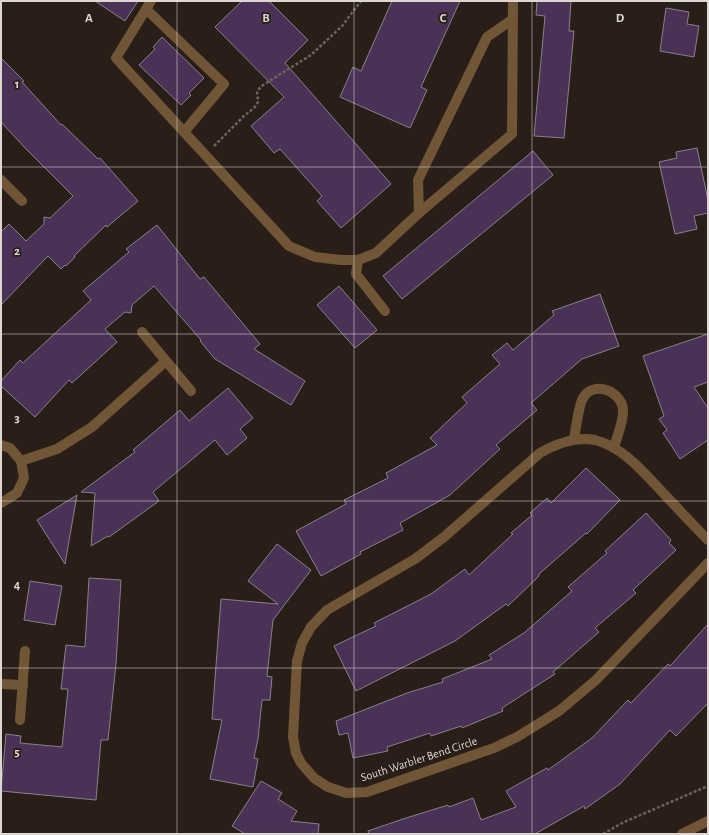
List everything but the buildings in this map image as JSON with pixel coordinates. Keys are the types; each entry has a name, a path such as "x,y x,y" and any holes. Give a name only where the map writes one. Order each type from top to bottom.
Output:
{"street":[{"path":"184,132 224,84 148,5 116,58 184,132 289,246 315,257 358,260 376,253 419,213 512,134 513,1"},
{"path":"419,213 418,180 487,37 513,19"},
{"path":"1,180 22,201"},
{"path":"358,260 356,274 385,311"},
{"path":"142,332 191,391"},
{"path":"21,461 57,449 92,427 166,361"},
{"path":"574,440 582,400 589,391 599,388 609,390 619,398 622,409 621,424 614,448 627,457 641,470 708,540"},
{"name":"South Warbler Bend Circle","path":"614,448 595,440 574,440 557,443 540,453 444,537 415,559 327,610 311,627 302,643 297,661 293,737 296,753 302,764 314,778 328,787 346,793 367,792 494,748 517,737 559,712 596,680 708,564"},
{"path":"1,445 10,448 21,461 24,478 17,493 1,503"},
{"path":"20,720 25,651"},
{"path":"1,684 22,686"},
{"path":"682,834 708,821"}],"path":[{"path":"205,154 254,108 258,102 256,93 257,90 311,55 342,26 361,1"},
{"path":"603,834 622,823 708,786"}]}
